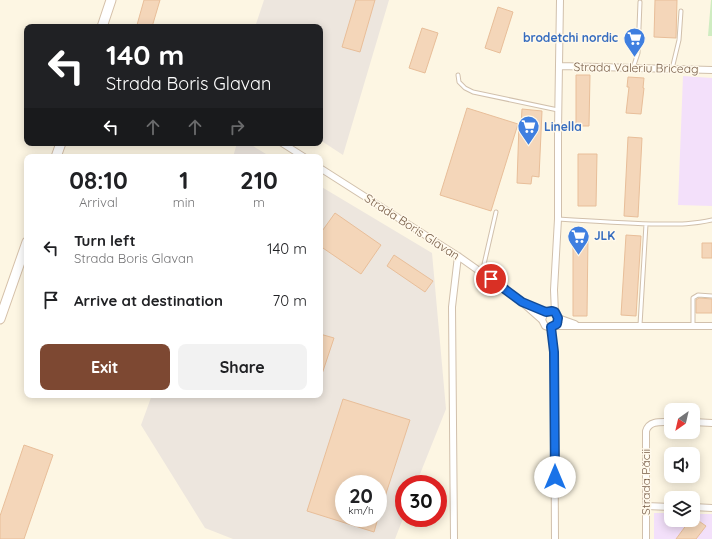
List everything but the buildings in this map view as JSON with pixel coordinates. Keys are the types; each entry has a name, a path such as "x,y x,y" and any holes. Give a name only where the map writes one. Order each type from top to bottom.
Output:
{"main road":[{"path":"104,24 110,0"},
{"path":"0,319 24,251"}],"street":[{"path":"555,539 553,327 557,324 552,313 558,219 560,0"},
{"name":"Strada Valeriu Briceag","path":"560,66 712,70"},
{"path":"287,146 299,154"},
{"name":"Strada Boris Glavan","path":"323,170 458,256 522,302 542,320 545,326 712,326"},
{"path":"454,539 452,307 458,256"},
{"name":"Strada Boris Glavan","path":"522,302 579,325"},
{"path":"542,320 542,317 552,313"},
{"name":"Strada Păcii","path":"646,539 646,431 649,425 657,422 664,422"},
{"path":"700,422 712,422"},
{"path":"646,506 664,507"},
{"path":"700,508 712,508"}],"lane":[{"path":"633,68 638,53 640,2"},
{"path":"672,69 679,40 681,11"},
{"path":"458,75 459,82 465,88 473,92 558,110"},
{"path":"482,273 496,212"},
{"path":"558,219 646,224 699,223 712,220"},
{"path":"640,325 646,224"},
{"path":"693,325 693,298 698,295 712,296"}],"shaded area":[{"path":"264,0 389,0 343,155 323,142 323,24 256,24"},
{"path":"683,76 712,78 712,206 678,205"},
{"path":"236,146 253,146 266,154 234,154"},
{"path":"323,188 432,253 446,409 420,475 395,475 395,527 400,527 395,539 233,539 205,528 141,425 151,398 323,398"},
{"path":"654,513 664,513 664,527 700,527 700,514 712,514 712,539 654,539"}],"green space":[{"path":"711,0 712,36 708,36"}],"place":[{"name":"brodetchi nordic","path":"634,58"},
{"name":"Linella","path":"528,146"},
{"name":"JLK","path":"578,256"}],"route":[{"path":"491,279 522,302 546,312 555,312 558,318 557,324 551,327 554,340 555,477"}]}
